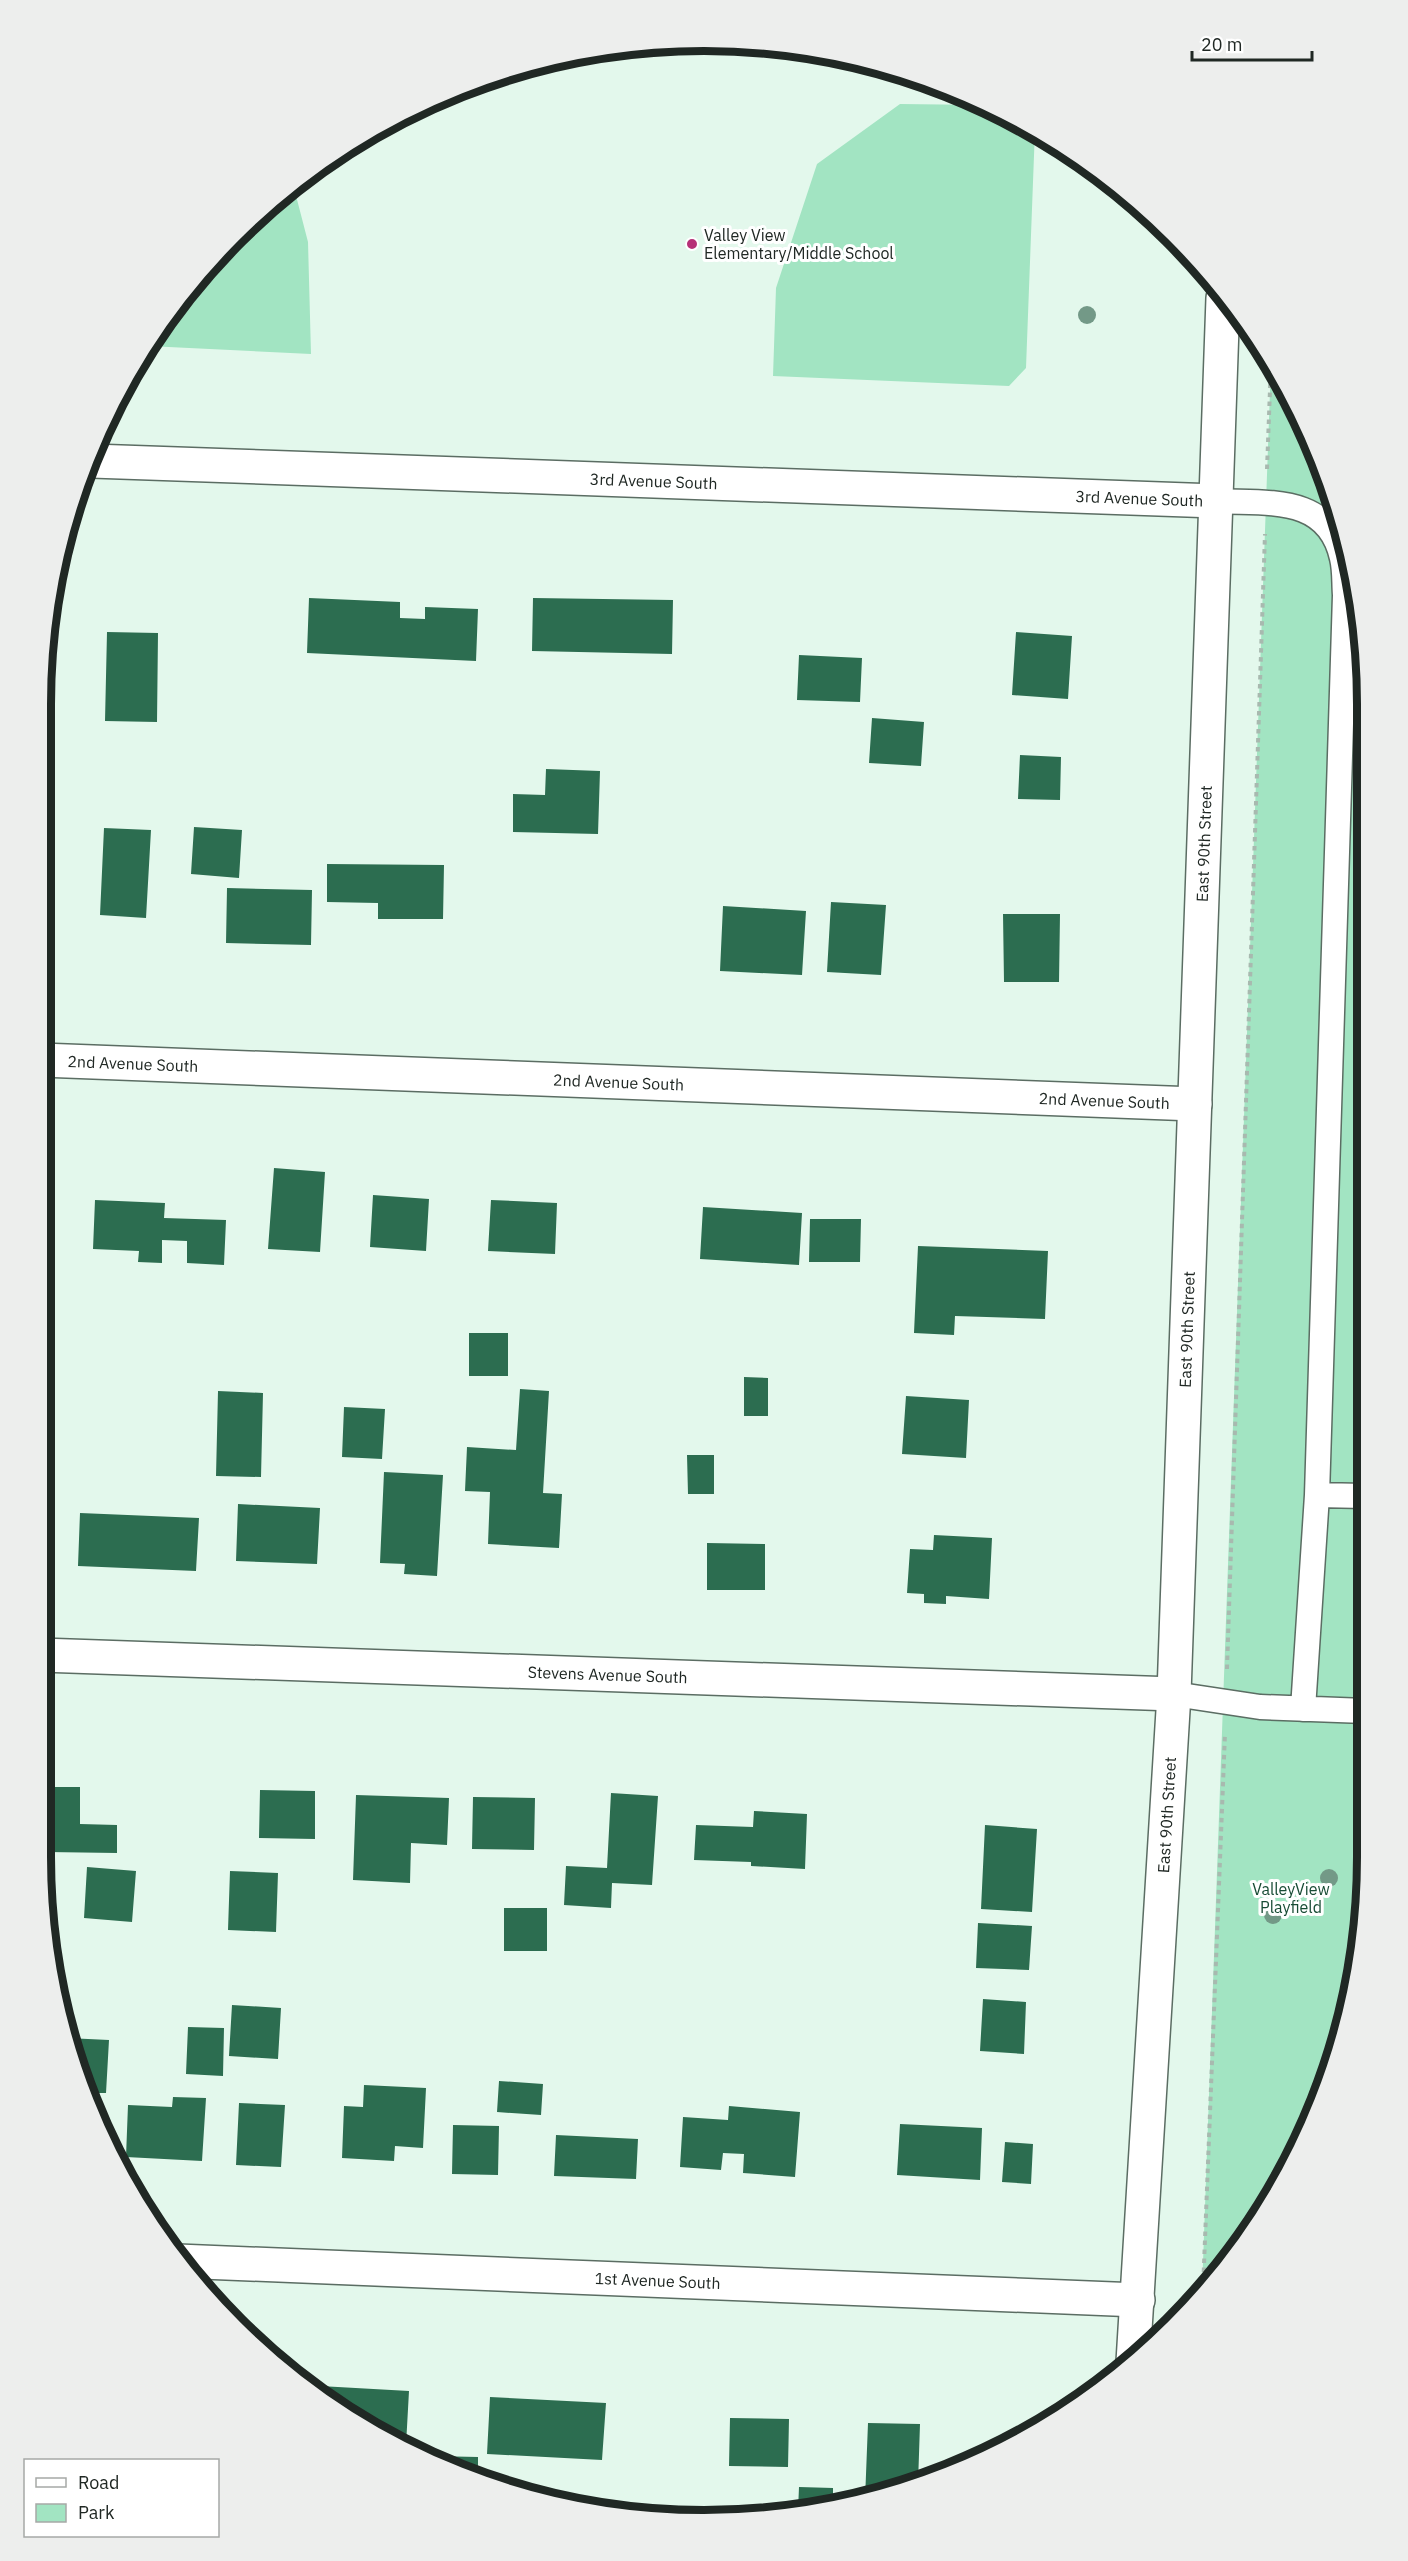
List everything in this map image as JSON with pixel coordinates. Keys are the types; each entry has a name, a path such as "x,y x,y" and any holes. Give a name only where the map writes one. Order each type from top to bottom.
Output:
{"street":[{"name":"East 90th Street","path":"1134,2349 1174,1694 1223,307"},
{"name":"3rd Avenue South","path":"98,461 1216,501"},
{"name":"2nd Avenue South","path":"51,1060 1195,1104"},
{"name":"Stevens Avenue South","path":"51,1655 1174,1694"},
{"name":"1st Avenue South","path":"191,2262 1138,2300"}],"lane":[{"path":"1216,501 1297,506 1320,516 1333,534 1337,545"},
{"path":"1303,1709 1317,1495 1346,595 1344,578"},
{"path":"1317,1495 1357,1496"},
{"path":"1174,1694 1226,1702 1357,1712"}],"path":[{"path":"1203,2278 1226,1702 1270,379"}],"green space":[{"path":"900,104 963,105 1035,141 1026,368 1009,386 773,376 776,288 817,164"},
{"path":"296,194 308,242 311,354 158,346 213,273 242,242"},
{"name":"ValleyView Playfield","path":"1270,379 1307,454 1335,535 1351,619 1356,661 1356,1900 1344,1984 1335,2026 1307,2107 1270,2184 1247,2220 1202,2279"}],"building":[{"path":"309,598 400,602 400,618 425,619 425,607 478,609 476,661 307,653"},
{"path":"533,598 673,600 672,654 532,651"},
{"path":"107,632 158,633 157,722 105,721"},
{"path":"1016,632 1072,636 1068,699 1012,695"},
{"path":"799,655 862,658 860,702 797,700"},
{"path":"872,718 924,722 921,766 869,763"},
{"path":"1020,755 1061,757 1060,800 1018,799"},
{"path":"546,769 600,771 598,834 513,832 513,794 545,795"},
{"path":"194,827 242,830 239,878 191,874"},
{"path":"104,828 151,830 146,918 100,915"},
{"path":"327,864 444,865 443,919 378,919 378,903 327,902"},
{"path":"227,888 312,890 311,945 226,943"},
{"path":"831,902 886,905 881,975 827,972"},
{"path":"723,906 806,911 802,975 720,971"},
{"path":"1003,914 1060,914 1059,982 1004,982"},
{"path":"274,1168 325,1172 320,1252 268,1249"},
{"path":"373,1195 429,1199 426,1251 370,1247"},
{"path":"95,1200 165,1203 164,1218 226,1220 224,1265 187,1263 187,1241 162,1240 162,1263 138,1262 139,1251 93,1249"},
{"path":"491,1200 557,1203 555,1254 488,1251"},
{"path":"703,1207 802,1213 799,1265 700,1259"},
{"path":"810,1219 861,1219 860,1262 809,1262"},
{"path":"918,1246 1048,1251 1045,1319 955,1316 954,1335 914,1333"},
{"path":"469,1333 508,1333 508,1376 469,1376"},
{"path":"744,1377 768,1378 768,1416 744,1416"},
{"path":"520,1389 549,1391 543,1493 562,1494 559,1548 488,1544 490,1492 465,1491 467,1447 516,1450"},
{"path":"218,1391 263,1393 261,1477 216,1476"},
{"path":"906,1396 969,1400 966,1458 902,1454"},
{"path":"344,1407 385,1409 382,1459 342,1457"},
{"path":"687,1455 714,1455 714,1494 688,1494"},
{"path":"384,1472 443,1475 437,1576 404,1574 405,1564 380,1563"},
{"path":"238,1504 320,1508 317,1564 236,1561"},
{"path":"80,1513 199,1518 196,1571 78,1566"},
{"path":"934,1535 992,1538 989,1599 946,1596 946,1604 924,1603 924,1594 907,1593 910,1549 933,1550"},
{"path":"707,1543 765,1544 765,1590 707,1590"},
{"path":"51,1787 80,1787 80,1824 117,1825 117,1853 51,1852"},
{"path":"260,1790 315,1791 315,1839 259,1838"},
{"path":"611,1793 658,1796 652,1885 612,1883 611,1908 564,1905 566,1866 607,1868"},
{"path":"356,1795 449,1798 447,1845 411,1843 410,1883 353,1880"},
{"path":"473,1797 535,1798 534,1850 472,1849"},
{"path":"754,1811 807,1814 805,1869 751,1866 751,1862 694,1860 696,1825 753,1827"},
{"path":"985,1825 1037,1829 1032,1912 981,1909"},
{"path":"87,1867 136,1871 132,1922 84,1918"},
{"path":"230,1871 278,1873 276,1932 228,1930"},
{"path":"504,1908 547,1908 547,1951 504,1951"},
{"path":"978,1923 1032,1926 1029,1970 976,1968"},
{"path":"983,1999 1026,2002 1024,2054 980,2051"},
{"path":"232,2005 281,2008 278,2059 229,2056"},
{"path":"188,2027 224,2028 223,2076 186,2074"},
{"path":"77,2038 109,2040 106,2093 96,2093"},
{"path":"499,2081 543,2084 541,2115 497,2112"},
{"path":"364,2085 426,2088 423,2148 395,2146 394,2161 342,2158 344,2106 363,2107"},
{"path":"173,2097 206,2098 202,2161 126,2157 128,2105 172,2107"},
{"path":"239,2103 285,2105 281,2167 236,2165"},
{"path":"729,2106 800,2112 795,2177 743,2173 744,2154 723,2153 721,2170 680,2167 683,2117 728,2120"},
{"path":"900,2124 982,2128 980,2180 897,2175"},
{"path":"453,2125 499,2126 498,2175 452,2174"},
{"path":"556,2135 638,2139 636,2179 554,2176"},
{"path":"1005,2142 1033,2144 1031,2184 1002,2182"},
{"path":"322,2386 409,2391 406,2438 377,2423"},
{"path":"490,2397 606,2403 602,2460 487,2454"},
{"path":"730,2418 789,2419 788,2467 729,2466"},
{"path":"868,2423 920,2424 918,2473 865,2490"},
{"path":"445,2456 478,2457 478,2469"},
{"path":"799,2487 833,2488 833,2497 798,2502"}],"place":[{"name":"Valley View Elementary/Middle School","path":"692,244"}]}
